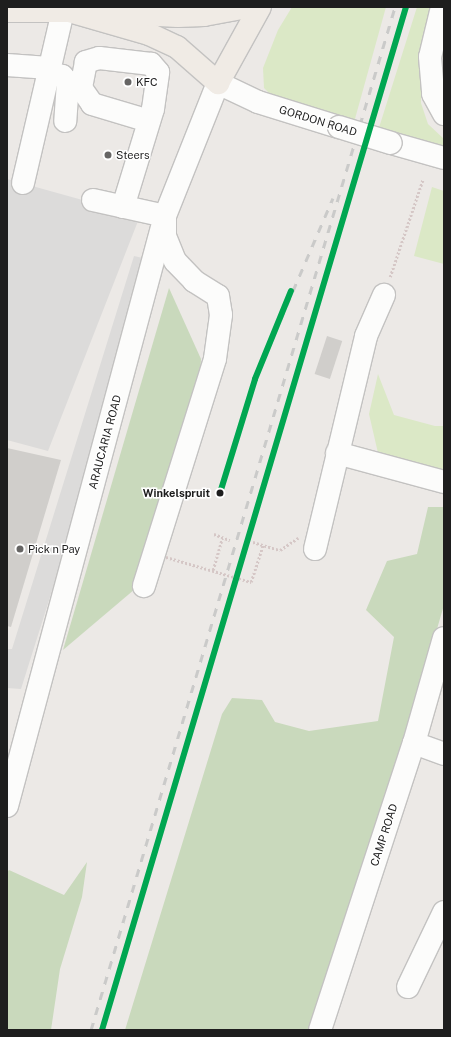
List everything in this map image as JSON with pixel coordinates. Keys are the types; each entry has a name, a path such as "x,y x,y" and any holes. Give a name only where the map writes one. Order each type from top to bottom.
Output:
{"main road":[{"path":"7,11 204,15 247,7"},
{"path":"66,11 149,34 177,48 218,83 260,7"}],"street":[{"path":"151,14 178,7"},
{"path":"442,7 430,57 433,94 444,114"},
{"path":"23,183 48,70 66,11"},
{"path":"7,65 48,70 62,76 68,82 65,121"},
{"name":"GORDON ROAD","path":"218,83 258,102 444,158"},
{"name":"ARAUCARIA ROAD","path":"7,806 165,216 218,83"},
{"path":"123,207 149,121"},
{"path":"93,200 165,216 165,236 175,261 194,281 218,296 221,328 215,359 144,586"},
{"path":"317,541 366,336 384,295"},
{"path":"337,453 444,482"},
{"name":"CAMP ROAD","path":"320,1030 414,743 442,649"},
{"path":"414,743 444,754"},
{"path":"408,987 444,912"}],"path":[{"path":"384,295 423,179"},
{"path":"214,534 230,540"},
{"path":"253,542 280,550 304,534 317,541"},
{"path":"213,570 222,538"},
{"path":"166,557 251,582 263,545"}],"green space":[{"path":"292,7 386,7 353,126 278,102 264,88 263,68 278,30"},
{"path":"417,7 436,7 421,61 421,103 428,124 444,139 444,153 377,134"},
{"path":"432,187 444,191 444,264 414,256"},
{"path":"169,288 201,359 199,389 135,589 63,650"},
{"path":"378,374 394,415 435,426 444,426 444,471 378,453 369,414"},
{"path":"428,507 444,507 444,605 403,745 311,1030 125,1030 222,714 232,698 262,700 275,722 309,731 378,721 394,637 366,610 387,561 417,554"},
{"path":"87,862 82,897 60,969 51,1030 7,1030 7,872 9,870 64,895"}],"shaded area":[{"path":"7,179 140,216 48,451 7,440"},
{"path":"134,256 156,261 21,689 7,688 7,649 12,649"}],"building":[{"path":"327,336 342,341 330,379 315,374"},
{"name":"Pick n Pay","path":"7,448 61,460 11,627 7,626"}],"railway":[{"path":"91,1030 395,7"},
{"path":"220,493 255,379 333,198"}],"transit line":[{"path":"102,1030 406,7"},
{"path":"220,493 255,379 291,291"}],"place":[{"name":"KFC","path":"128,82"},
{"name":"Steers","path":"108,155"},
{"name":"Winkelspruit","path":"220,493"},
{"name":"Pick n Pay","path":"20,549"}]}
